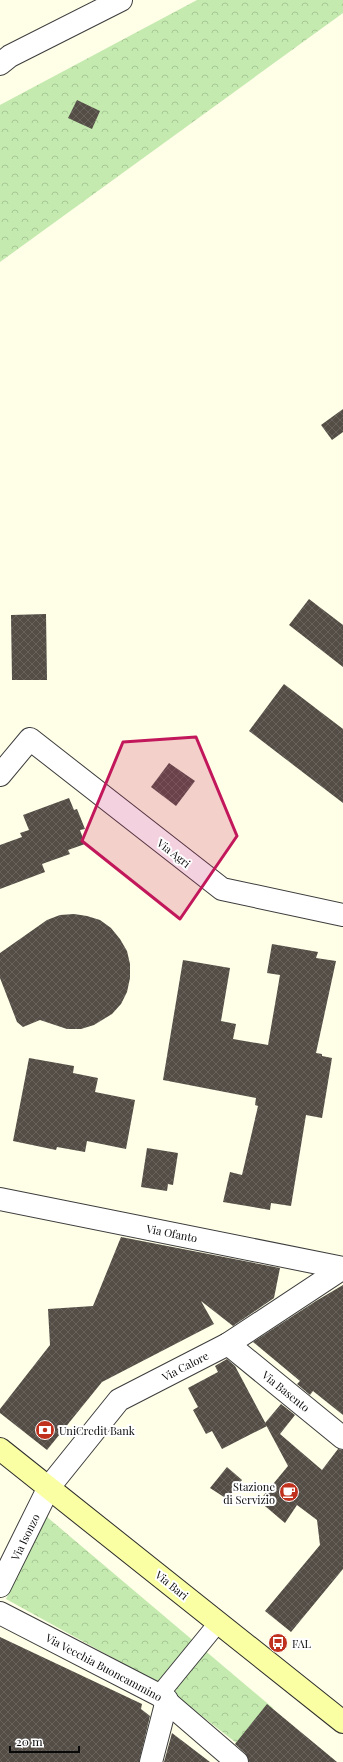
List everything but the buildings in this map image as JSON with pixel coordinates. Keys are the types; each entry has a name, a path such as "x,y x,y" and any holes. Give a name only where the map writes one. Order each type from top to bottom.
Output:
{"main road":[{"name":"Via Bari","path":"0,1449 343,1722"}],"street":[{"path":"0,64 10,56 121,0"},
{"name":"Via Agri","path":"0,775 30,739 222,889 343,915"},
{"name":"Via Ofanto","path":"0,1199 343,1268"},
{"name":"Via Calore","path":"49,1487 119,1400 228,1344 343,1268"},
{"name":"Via Basento","path":"228,1344 343,1438"},
{"name":"Via Isonzo","path":"0,1586 49,1487"},
{"name":"Via Vecchia Buoncammino","path":"0,1613 163,1697 238,1762"},
{"path":"151,1762 163,1697 218,1623"}],"highlighted area":[{"path":"196,737 237,836 180,919 82,841 123,742"}],"green space":[{"path":"197,0 343,0 343,13 0,262 0,105"},
{"path":"47,1517 273,1708 239,1745 162,1685 6,1599"}],"place":[{"name":"UniCredit Bank","path":"45,1430"},
{"name":"Stazione di Servizio","path":"289,1492"},
{"name":"FAL","path":"278,1643"}]}
